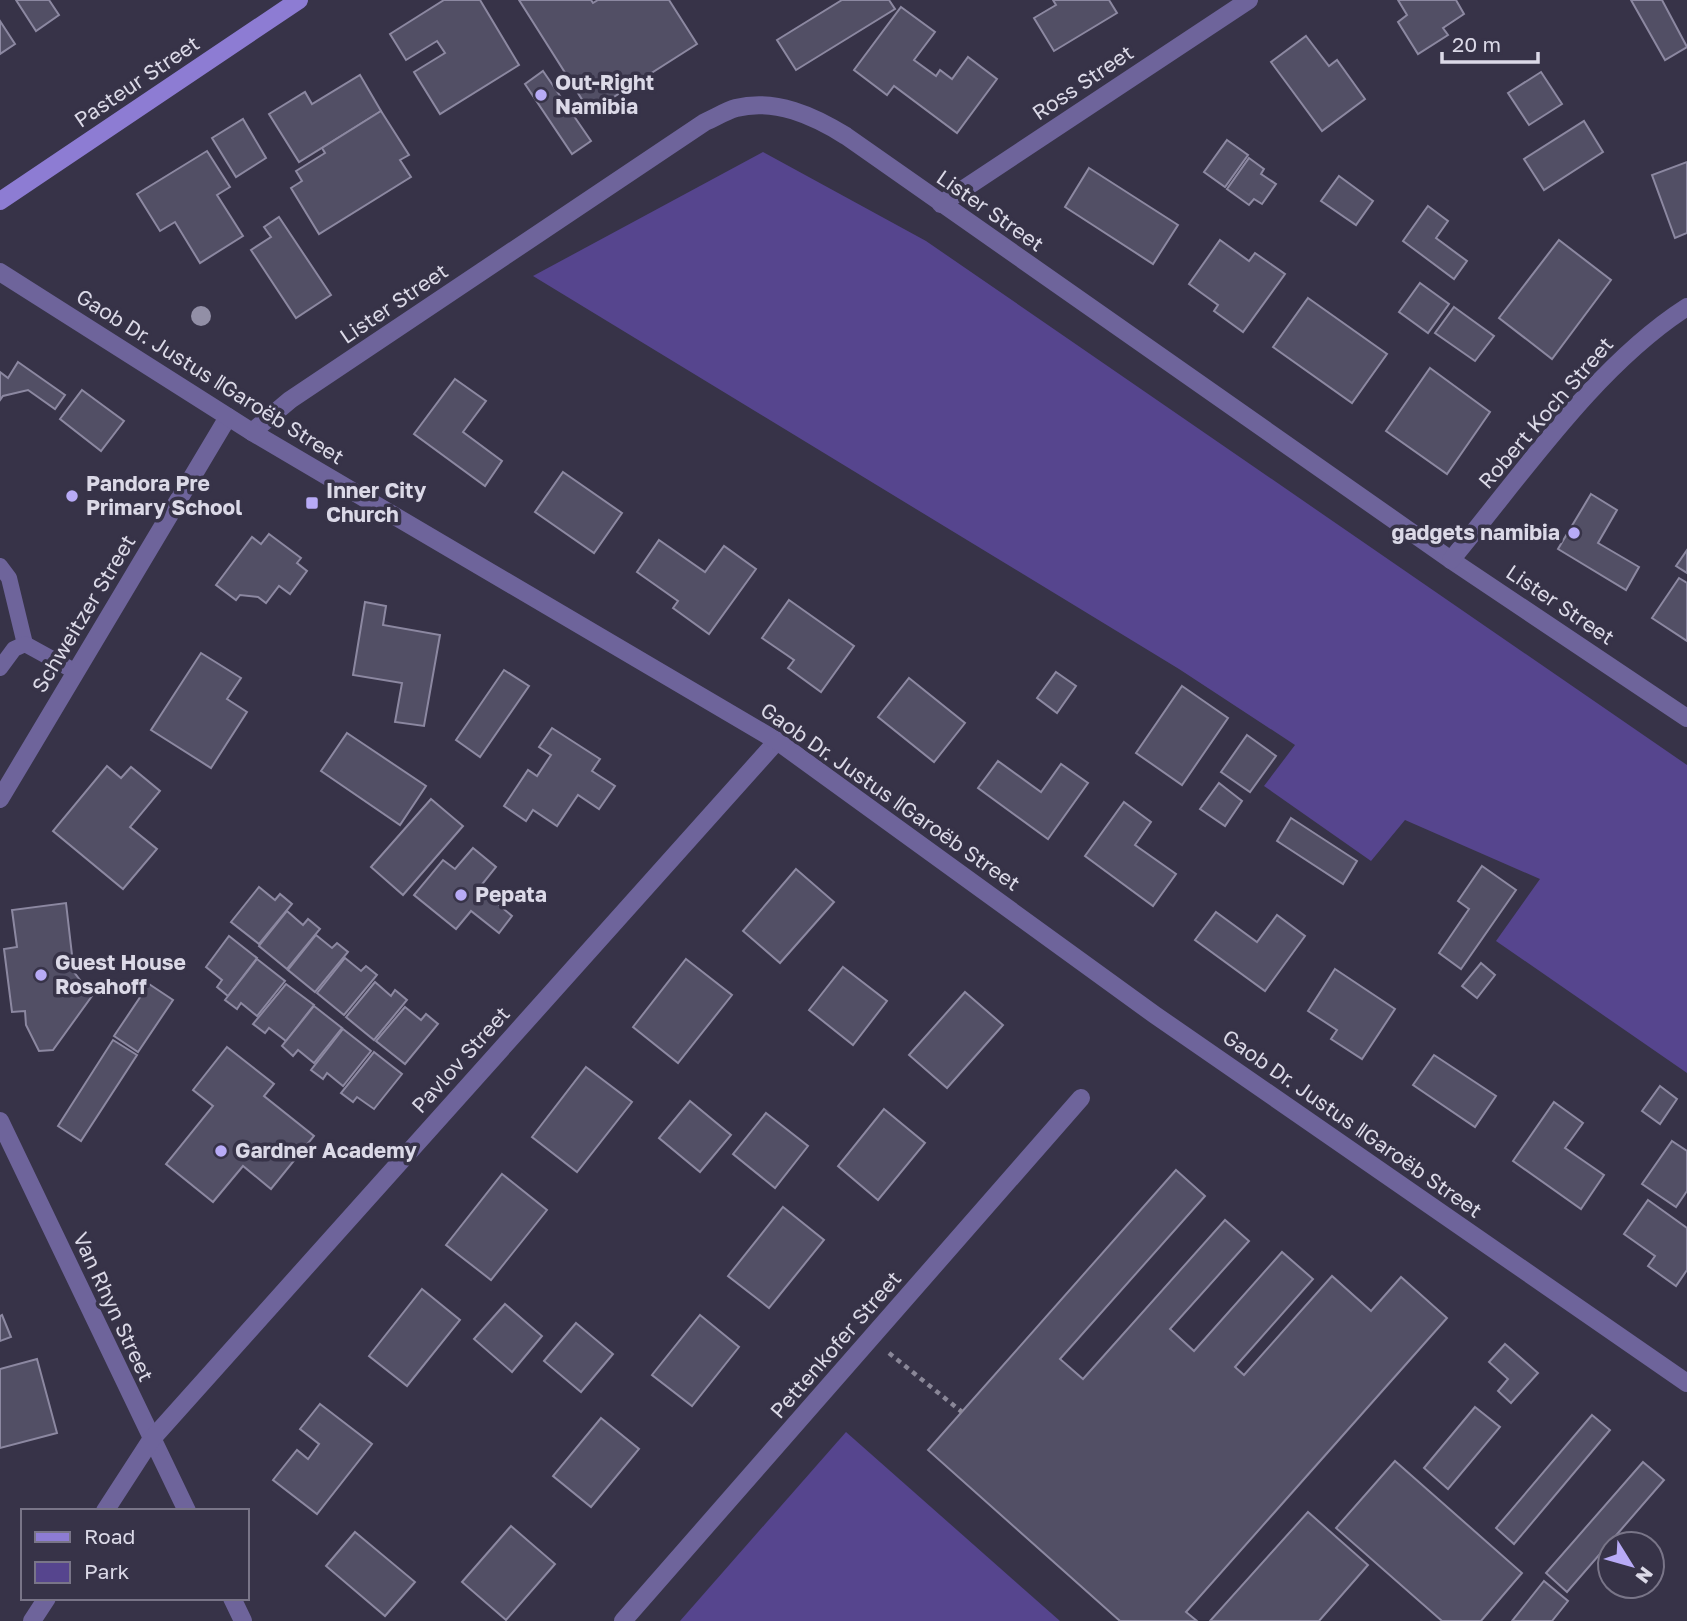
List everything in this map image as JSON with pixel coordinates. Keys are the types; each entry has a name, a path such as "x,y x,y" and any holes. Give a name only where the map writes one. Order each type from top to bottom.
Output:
{"main road":[{"name":"Pasteur Street","path":"0,201 299,0"}],"street":[{"name":"Ross Street","path":"941,204 1249,0"},
{"name":"Lister Street","path":"252,432 290,400 705,122 736,108 760,106 793,110 821,121 1451,560 1687,718"},
{"name":"Gaob Dr. Justus ǁGaroëb Street","path":"0,272 252,432 777,741 1155,1015 1687,1383"},
{"name":"Robert Koch Street","path":"1451,560 1596,385 1631,349 1687,307"},
{"name":"Schweitzer Street","path":"0,799 228,417"},
{"name":"Pavlov Street","path":"106,1509 152,1440 777,741"},
{"name":"Pettenkofer Street","path":"623,1621 1081,1098"},
{"name":"Van Rhyn Street","path":"0,1121 186,1509"},
{"path":"32,1621 46,1600"},
{"path":"233,1600 243,1621"}],"lane":[{"path":"0,566 9,578 25,644 76,672"},
{"path":"0,668 14,649 25,644"}],"path":[{"path":"872,1339 962,1412"}],"green space":[{"path":"763,152 926,241 1687,765 1687,1073 1496,941 1540,879 1405,820 1371,861 1264,786 1295,745 1179,669 533,276"},
{"path":"846,1432 1060,1621 680,1621"}],"building":[{"path":"16,0 49,0 59,15 36,31"},
{"path":"444,0 480,0 519,65 440,114 414,72 445,53 437,41 406,60 390,34"},
{"path":"519,0 591,0 593,3 598,0 669,0 697,44 590,112"},
{"path":"842,0 889,0 895,9 796,70 777,40"},
{"path":"1053,0 1109,0 1117,13 1054,51 1034,18 1056,5"},
{"path":"1398,0 1456,0 1464,14 1443,28 1448,35 1418,54 1398,22 1407,15"},
{"path":"1631,0 1662,0 1687,47 1665,60"},
{"path":"901,7 935,32 914,60 936,76 940,70 952,79 968,57 997,79 957,133 894,86 887,95 854,70"},
{"path":"0,21 15,44 0,54"},
{"path":"1306,36 1329,66 1337,60 1365,99 1322,131 1271,62"},
{"path":"543,71 591,141 572,154 525,84"},
{"path":"1541,72 1562,104 1529,125 1508,93"},
{"path":"360,75 381,111 299,162 269,114 305,92 312,104"},
{"path":"381,111 409,155 400,160 411,177 319,234 291,188 302,181 296,171 325,153 322,148"},
{"path":"243,119 266,158 236,177 212,138"},
{"path":"1584,121 1603,152 1544,190 1524,159"},
{"path":"1227,140 1248,155 1225,187 1204,172"},
{"path":"207,151 230,187 217,195 243,236 200,263 175,222 160,231 137,194"},
{"path":"1249,158 1264,169 1261,174 1276,184 1262,204 1254,199 1249,205 1227,189"},
{"path":"1687,162 1687,233 1675,238 1652,175"},
{"path":"1089,168 1178,225 1153,264 1065,207"},
{"path":"1339,176 1373,201 1356,225 1321,201"},
{"path":"1428,206 1448,221 1436,238 1467,261 1454,279 1403,241"},
{"path":"279,217 331,295 296,318 251,250 271,237 264,227"},
{"path":"1220,240 1249,261 1255,253 1285,274 1243,332 1214,311 1218,305 1189,284"},
{"path":"1559,240 1611,280 1552,359 1499,318"},
{"path":"1420,283 1449,304 1428,333 1399,312"},
{"path":"1308,298 1387,354 1352,403 1273,347"},
{"path":"1454,307 1494,336 1475,361 1435,333"},
{"path":"18,362 65,395 55,409 28,390 3,396 0,400 0,372 8,378"},
{"path":"1430,368 1490,412 1447,474 1386,431"},
{"path":"455,379 486,401 463,432 502,461 485,486 414,434"},
{"path":"82,390 124,421 101,451 60,419"},
{"path":"563,472 622,513 594,553 535,512"},
{"path":"1591,494 1617,510 1598,543 1639,567 1626,590 1558,549"},
{"path":"269,534 301,558 297,563 307,571 290,594 279,586 266,603 258,597 240,595 236,600 216,585 252,537 261,544"},
{"path":"659,540 705,572 724,546 756,569 709,634 673,608 678,601 637,572"},
{"path":"1687,550 1687,573 1676,566"},
{"path":"1679,578 1687,583 1687,641 1652,618"},
{"path":"789,600 854,646 821,692 788,668 794,660 762,638"},
{"path":"365,602 386,606 383,625 440,635 424,726 395,722 402,683 353,675"},
{"path":"201,653 241,678 227,699 247,712 211,768 151,730"},
{"path":"504,670 529,686 480,757 456,740"},
{"path":"1056,672 1076,686 1057,713 1037,698"},
{"path":"909,678 965,723 934,762 878,717"},
{"path":"1182,686 1228,718 1182,785 1136,753"},
{"path":"552,728 600,759 592,771 615,786 599,809 578,795 557,826 533,810 526,821 504,806 528,770 537,776 551,755 539,747"},
{"path":"347,733 426,786 400,825 321,771"},
{"path":"1247,735 1276,756 1250,792 1221,772"},
{"path":"998,761 1041,792 1061,764 1088,783 1048,839 978,788"},
{"path":"107,766 121,778 131,767 160,791 130,827 157,849 123,889 53,831"},
{"path":"1219,783 1242,801 1225,826 1200,809"},
{"path":"431,799 463,826 403,895 371,867"},
{"path":"1124,802 1151,822 1135,845 1176,874 1153,906 1085,856"},
{"path":"1291,818 1357,861 1343,884 1277,841"},
{"path":"473,848 496,867 479,888 512,916 499,933 471,911 456,929 414,895 443,860 455,869"},
{"path":"1482,866 1516,890 1461,969 1439,953 1469,909 1458,901"},
{"path":"796,869 834,902 780,963 743,931"},
{"path":"259,887 275,900 280,894 292,904 259,944 231,922"},
{"path":"66,903 74,972 92,996 53,1050 39,1051 26,1025 25,1011 12,1012 4,949 17,947 12,910"},
{"path":"287,911 303,925 308,919 320,929 287,969 259,946"},
{"path":"1216,912 1257,942 1277,915 1305,936 1265,991 1195,940"},
{"path":"316,935 332,948 337,943 348,952 315,992 288,970"},
{"path":"229,936 257,958 228,996 217,987 222,980 206,967"},
{"path":"345,958 361,971 366,966 377,975 344,1015 317,993"},
{"path":"257,959 285,981 257,1016 241,1003 237,1009 225,1000"},
{"path":"686,959 732,995 678,1063 633,1027"},
{"path":"1481,963 1495,975 1477,998 1462,986"},
{"path":"843,967 887,1001 853,1045 809,1010"},
{"path":"1335,969 1395,1009 1362,1059 1331,1039 1337,1030 1308,1011"},
{"path":"375,982 391,996 395,990 407,1000 374,1040 346,1017"},
{"path":"149,984 173,1000 138,1052 114,1036"},
{"path":"286,984 314,1005 286,1041 269,1028 265,1033 253,1024"},
{"path":"965,992 1003,1025 947,1088 909,1055"},
{"path":"314,1006 342,1028 314,1063 298,1050 293,1056 282,1046"},
{"path":"405,1007 421,1020 426,1014 438,1024 405,1064 376,1041"},
{"path":"343,1029 371,1051 343,1086 327,1073 323,1079 311,1070"},
{"path":"113,1040 137,1055 81,1141 58,1126"},
{"path":"227,1047 274,1084 264,1096 314,1136 271,1189 243,1166 213,1202 166,1164 213,1106 193,1090"},
{"path":"374,1052 402,1074 374,1109 357,1097 353,1102 341,1093"},
{"path":"1434,1055 1496,1096 1475,1127 1413,1085"},
{"path":"586,1067 632,1102 577,1172 532,1137"},
{"path":"1660,1086 1677,1099 1660,1124 1642,1111"},
{"path":"690,1101 731,1135 700,1172 659,1138"},
{"path":"1554,1102 1583,1123 1565,1148 1604,1175 1581,1209 1513,1161"},
{"path":"884,1109 925,1143 878,1200 838,1166"},
{"path":"766,1113 808,1146 775,1188 733,1154"},
{"path":"1672,1141 1687,1151 1687,1191 1676,1207 1642,1184"},
{"path":"1176,1170 1205,1196 1060,1359 1083,1379 1225,1220 1249,1241 1170,1329 1194,1351 1282,1252 1313,1279 1235,1367 1244,1375 1332,1276 1371,1311 1401,1277 1447,1318 1186,1612 1197,1621 1120,1621 928,1450"},
{"path":"502,1174 547,1210 491,1280 446,1245"},
{"path":"1648,1200 1687,1228 1687,1270 1676,1286 1648,1266 1655,1256 1624,1234"},
{"path":"783,1207 824,1240 769,1308 728,1276"},
{"path":"422,1289 460,1320 407,1386 369,1356"},
{"path":"505,1304 542,1336 512,1372 474,1339"},
{"path":"2,1315 11,1337 0,1341 0,1316"},
{"path":"700,1315 739,1347 692,1406 652,1375"},
{"path":"576,1323 613,1354 581,1392 544,1361"},
{"path":"1505,1344 1538,1373 1511,1403 1498,1391 1508,1379 1489,1362"},
{"path":"37,1359 57,1433 0,1448 0,1369"},
{"path":"320,1404 372,1444 317,1514 273,1480 297,1450 308,1459 319,1444 300,1429"},
{"path":"1475,1407 1500,1427 1448,1489 1424,1468"},
{"path":"1592,1415 1610,1430 1514,1544 1496,1528"},
{"path":"601,1418 639,1449 591,1507 553,1476"},
{"path":"1395,1461 1522,1573 1481,1621 1442,1621 1336,1528"},
{"path":"1643,1462 1664,1480 1621,1530 1596,1530 1596,1559 1567,1592 1546,1573"},
{"path":"1308,1512 1368,1565 1319,1621 1210,1621"},
{"path":"511,1526 555,1564 506,1620 462,1582"},
{"path":"355,1532 415,1582 385,1616 326,1566"},
{"path":"1544,1581 1568,1601 1552,1621 1512,1621"}],"place":[{"name":"Out-Right Namibia","path":"541,95"},
{"name":"Pandora Pre Primary School","path":"72,496"},
{"name":"Inner City Church","path":"312,503"},
{"name":"gadgets namibia","path":"1574,533"},
{"name":"Pepata","path":"461,895"},
{"name":"Guest House Rosahoff","path":"41,975"},
{"name":"Gardner Academy","path":"221,1151"}]}
